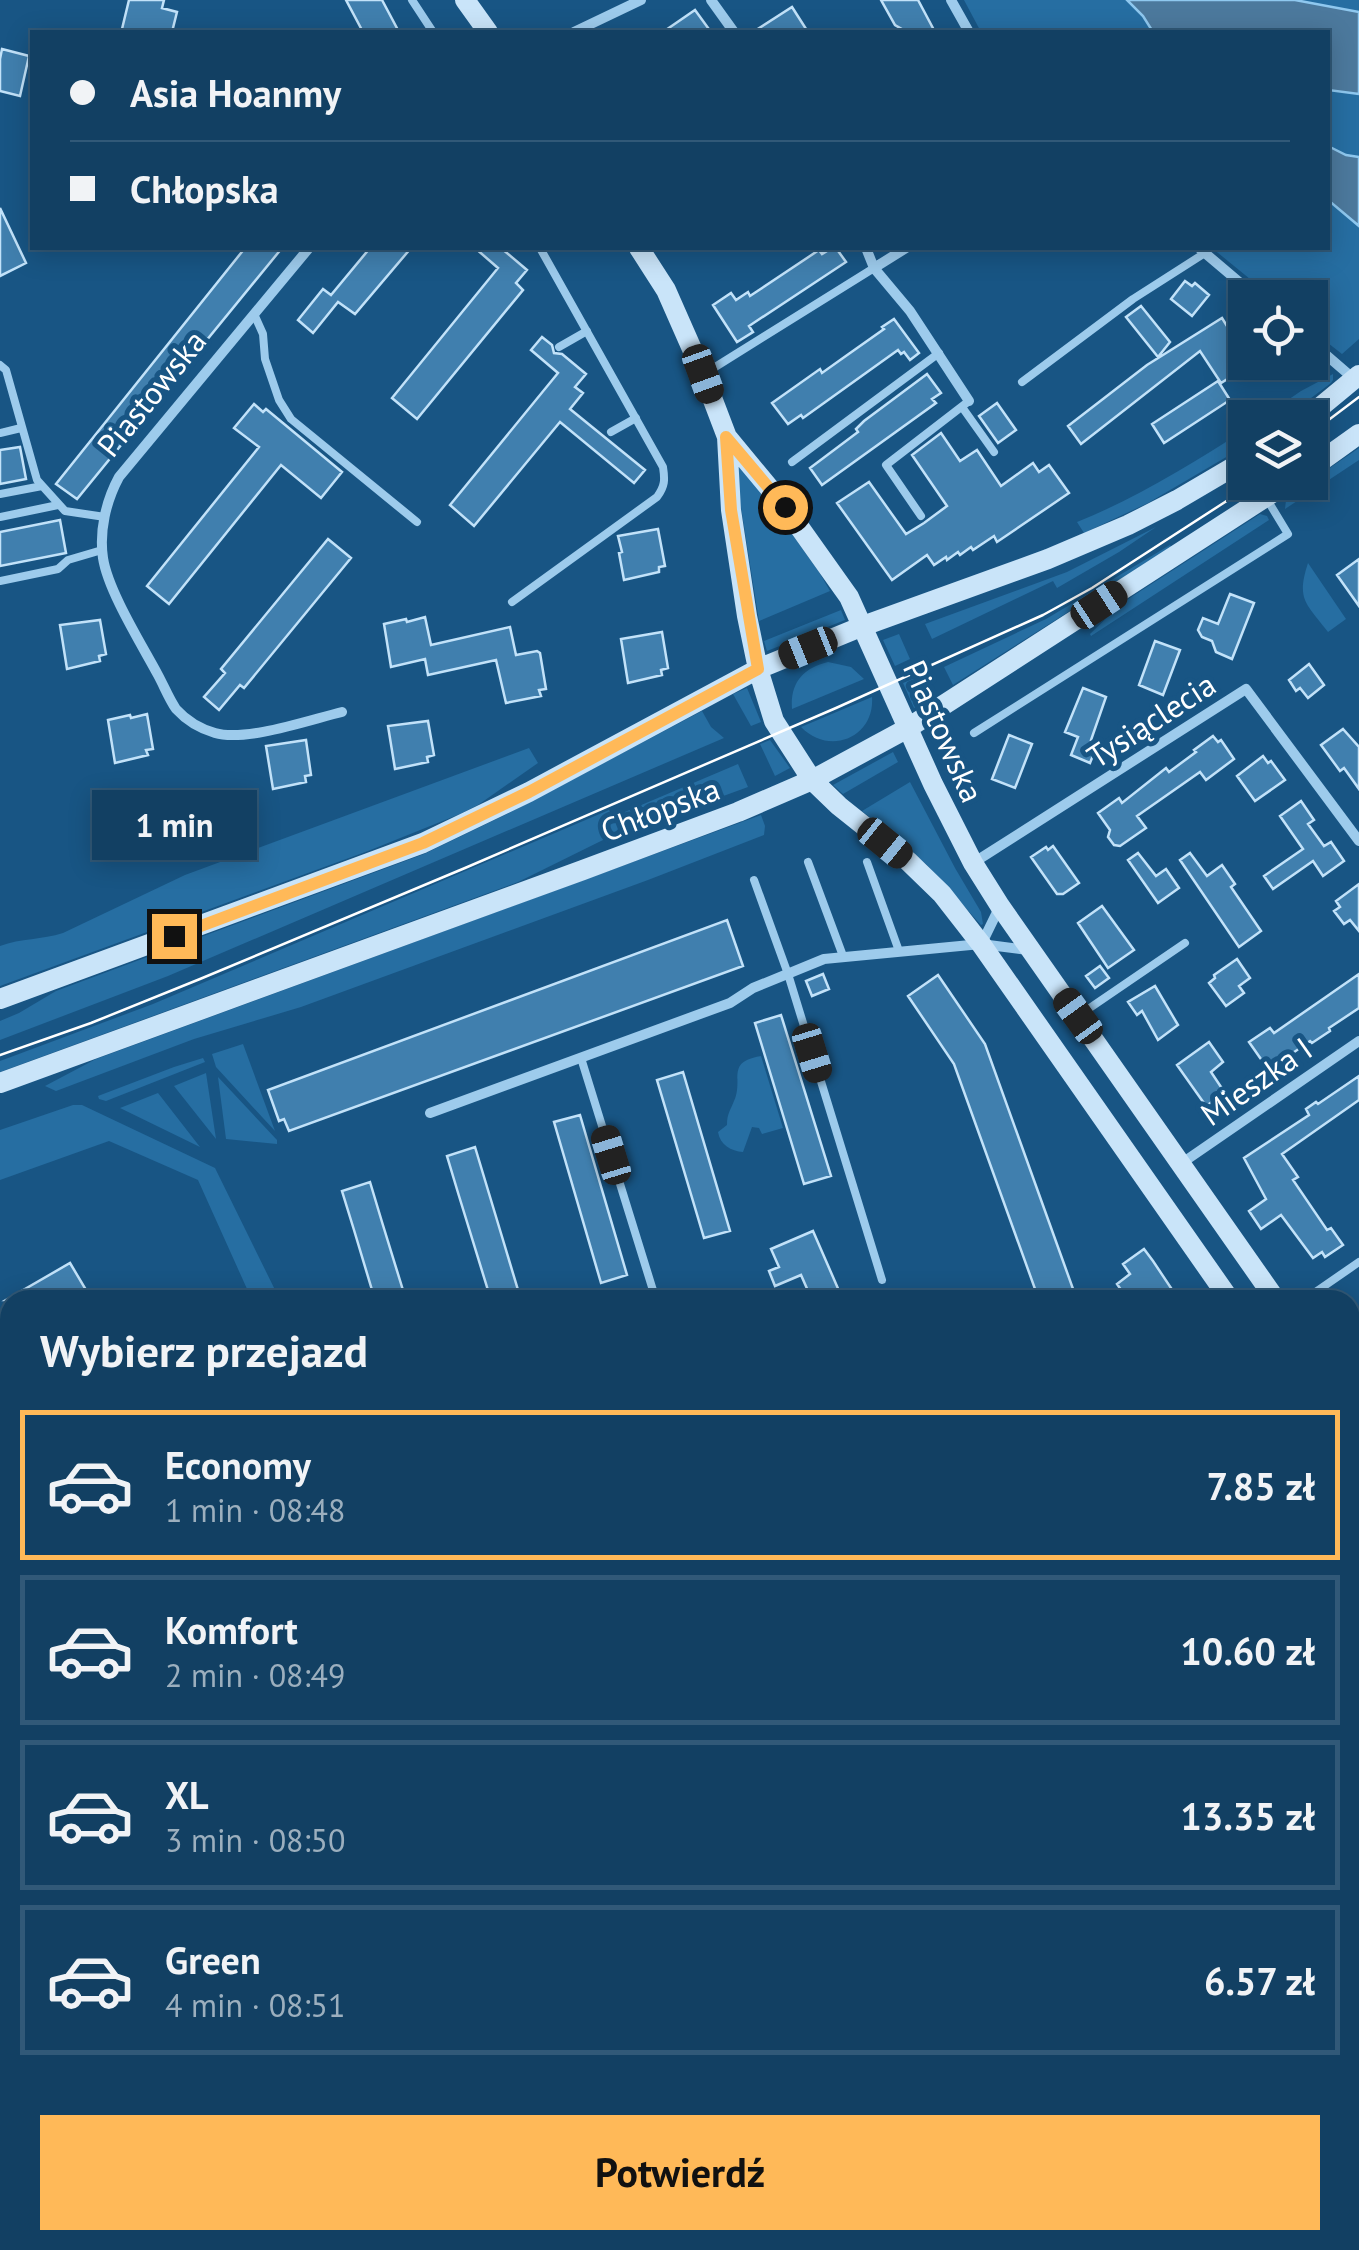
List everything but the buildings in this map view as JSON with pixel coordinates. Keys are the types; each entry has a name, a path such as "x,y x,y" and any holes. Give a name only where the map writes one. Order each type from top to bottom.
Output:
{"main road":[{"path":"465,0 487,30"},
{"name":"Piastowska","path":"640,250 666,290 726,437 731,510 758,669 774,721 812,780 931,883 981,944 1223,1290"},
{"path":"1328,400 1356,377"},
{"path":"1328,456 1359,434"},
{"name":"Piastowska","path":"726,437 785,507 849,597 940,799 1000,906 1269,1290"},
{"path":"0,998 423,843 529,792 758,669 1048,559 1128,525 1228,470"},
{"name":"Chłopska","path":"0,1082 583,870 812,780 908,728 1263,500"}],"street":[{"path":"578,30 641,0"},
{"path":"711,0 733,30"},
{"path":"951,0 968,30"},
{"name":"Piastowska","path":"307,250 119,477 110,494 102,550 109,580 135,633 176,708 190,721 214,733 239,736 342,712"},
{"path":"867,250 874,268 910,310 939,353 965,404"},
{"path":"874,268 903,250"},
{"path":"1202,250 1237,280"},
{"path":"1328,356 1356,377"},
{"name":"Tysiąclecia","path":"973,863 1246,689 1359,841"},
{"path":"981,944 1000,906"},
{"path":"430,1114 730,1002 824,958 981,944 1031,950"},
{"name":"Mieszka I","path":"1182,1163 1359,1041"}],"lane":[{"path":"412,0 432,30"},
{"path":"512,602 657,497 663,488 663,467 541,250"},
{"path":"1022,382 1202,250"},
{"path":"703,374 874,268"},
{"path":"254,314 263,334 265,359 279,400 291,419 417,522"},
{"path":"560,347 587,331"},
{"path":"792,462 939,353"},
{"path":"0,366 6,370 37,480 66,511 105,517"},
{"path":"921,516 886,465 965,404 994,452"},
{"path":"611,432 636,418"},
{"path":"0,432 21,428"},
{"path":"0,494 42,486"},
{"path":"974,733 1288,534 1267,500"},
{"path":"0,518 58,505"},
{"path":"0,581 58,569 68,560 102,550"},
{"path":"808,862 843,956"},
{"path":"866,862 899,951"},
{"path":"754,880 788,974 882,1280"},
{"path":"1078,1016 1186,942"},
{"path":"581,1058 653,1290"},
{"path":"1318,1290 1359,1262"}],"shaded area":[{"path":"964,0 1359,0 1359,339 1342,354 1328,343 1328,280 1251,280 1214,250 1330,250 1330,30 980,30"},
{"path":"1127,0 1295,0 1359,12 1359,94 1330,90 1330,30 1152,30"},
{"path":"1330,147 1359,157 1359,226 1330,202"},
{"path":"1333,374 1331,383 1308,400 1288,400 1328,380"},
{"path":"1228,441 1228,456 1148,503 1084,533 1077,522 1099,513"},
{"path":"1359,448 1359,460 1328,481 1328,469"},
{"path":"740,461 830,591 759,621 734,463"},
{"path":"1260,514 1269,520 1091,636 1122,603"},
{"path":"1156,527 1057,588 1053,581 932,639 925,624 1067,572"},
{"path":"1170,545 953,685 944,667 1046,619"},
{"path":"1308,563 1346,619 1328,632 1305,600 1303,585"},
{"path":"841,610 845,620 767,651 764,641"},
{"path":"899,634 910,659 895,666 883,640"},
{"path":"828,662 851,667 864,679 792,709 793,692 800,678"},
{"path":"918,677 928,700 914,708 903,683"},
{"path":"747,688 761,722 751,726 733,694"},
{"path":"872,697 866,723 848,738 824,740 801,727"},
{"path":"702,711 711,727 724,738 168,976 0,1040 0,1021 56,991 424,854"},
{"path":"770,740 790,768 775,776 760,744"},
{"path":"529,748 538,763 460,814 0,986 0,946 63,933 185,875"},
{"path":"893,752 898,762 843,794 833,785"},
{"path":"738,764 748,787 603,840 518,882 0,1072 0,1061 153,1004 609,810 613,817"},
{"path":"910,782 981,912 983,924 926,864 862,811"},
{"path":"761,815 764,835 648,880 301,1007 194,1039 56,1091 45,1086 96,1059"},
{"path":"243,1044 275,1131 216,1067 212,1054"},
{"path":"761,1056 783,1128 762,1134 759,1128 752,1127 743,1152 730,1149 718,1132 727,1125 737,1093 739,1067"},
{"path":"203,1058 205,1062 106,1101 99,1099 98,1096"},
{"path":"206,1073 216,1139 174,1086"},
{"path":"218,1077 277,1140 277,1144 226,1139"},
{"path":"158,1093 200,1147 120,1108"},
{"path":"82,1105 215,1168 275,1290 248,1290 198,1180 109,1141 0,1180 0,1130"}],"tram line":[{"path":"1328,420 1359,397"},
{"path":"0,1055 91,1023 465,868 1043,615 1228,500"}],"route":[{"path":"174,936 423,843 529,792 758,669 731,510 726,437 785,507"}]}
